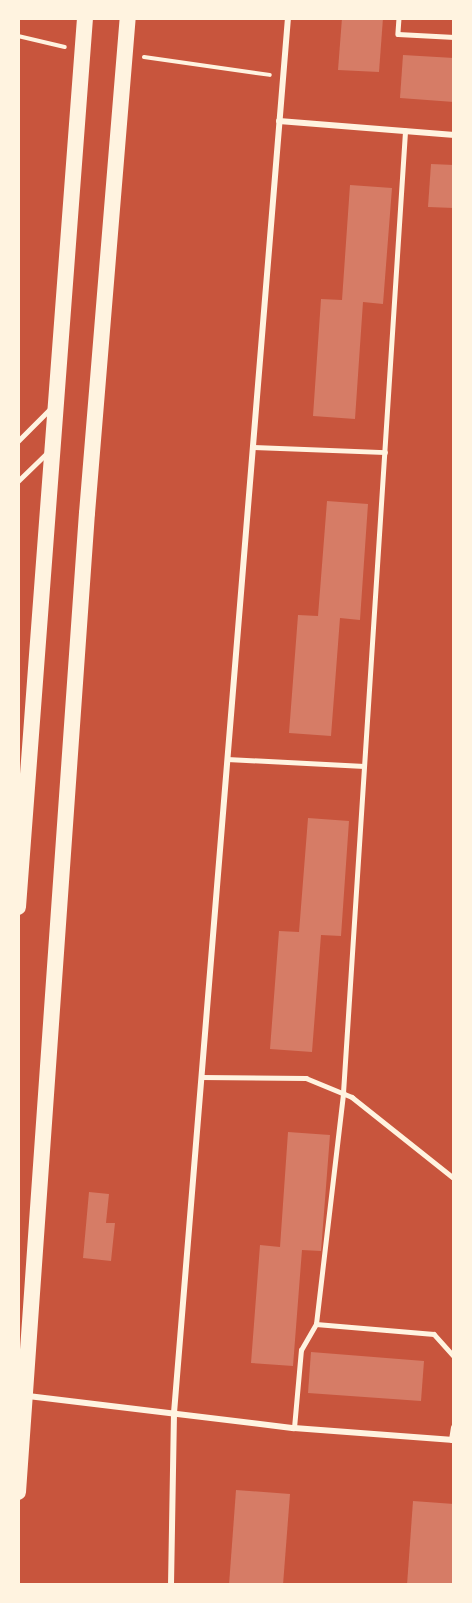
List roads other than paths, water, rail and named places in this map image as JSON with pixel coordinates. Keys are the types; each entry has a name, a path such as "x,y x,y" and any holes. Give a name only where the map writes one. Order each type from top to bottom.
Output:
{"highway":[{"path":"18,907 55,444 85,18"},
{"path":"18,1492 22,1396 87,513 128,18"}],"street":[{"path":"171,1585 174,1413 288,18"},
{"path":"279,121 454,135"},
{"path":"22,1396 294,1428 453,1440 454,1427"}],"lane":[{"path":"399,18 398,34 454,37"},
{"path":"294,1428 301,1350 316,1324 343,1093 405,132"},
{"path":"18,441 58,401"},
{"path":"18,481 55,444"},
{"path":"252,447 385,452"},
{"path":"227,759 364,766"},
{"path":"201,1077 306,1078 343,1093 454,1178"},
{"path":"316,1324 434,1334 454,1356"}]}
